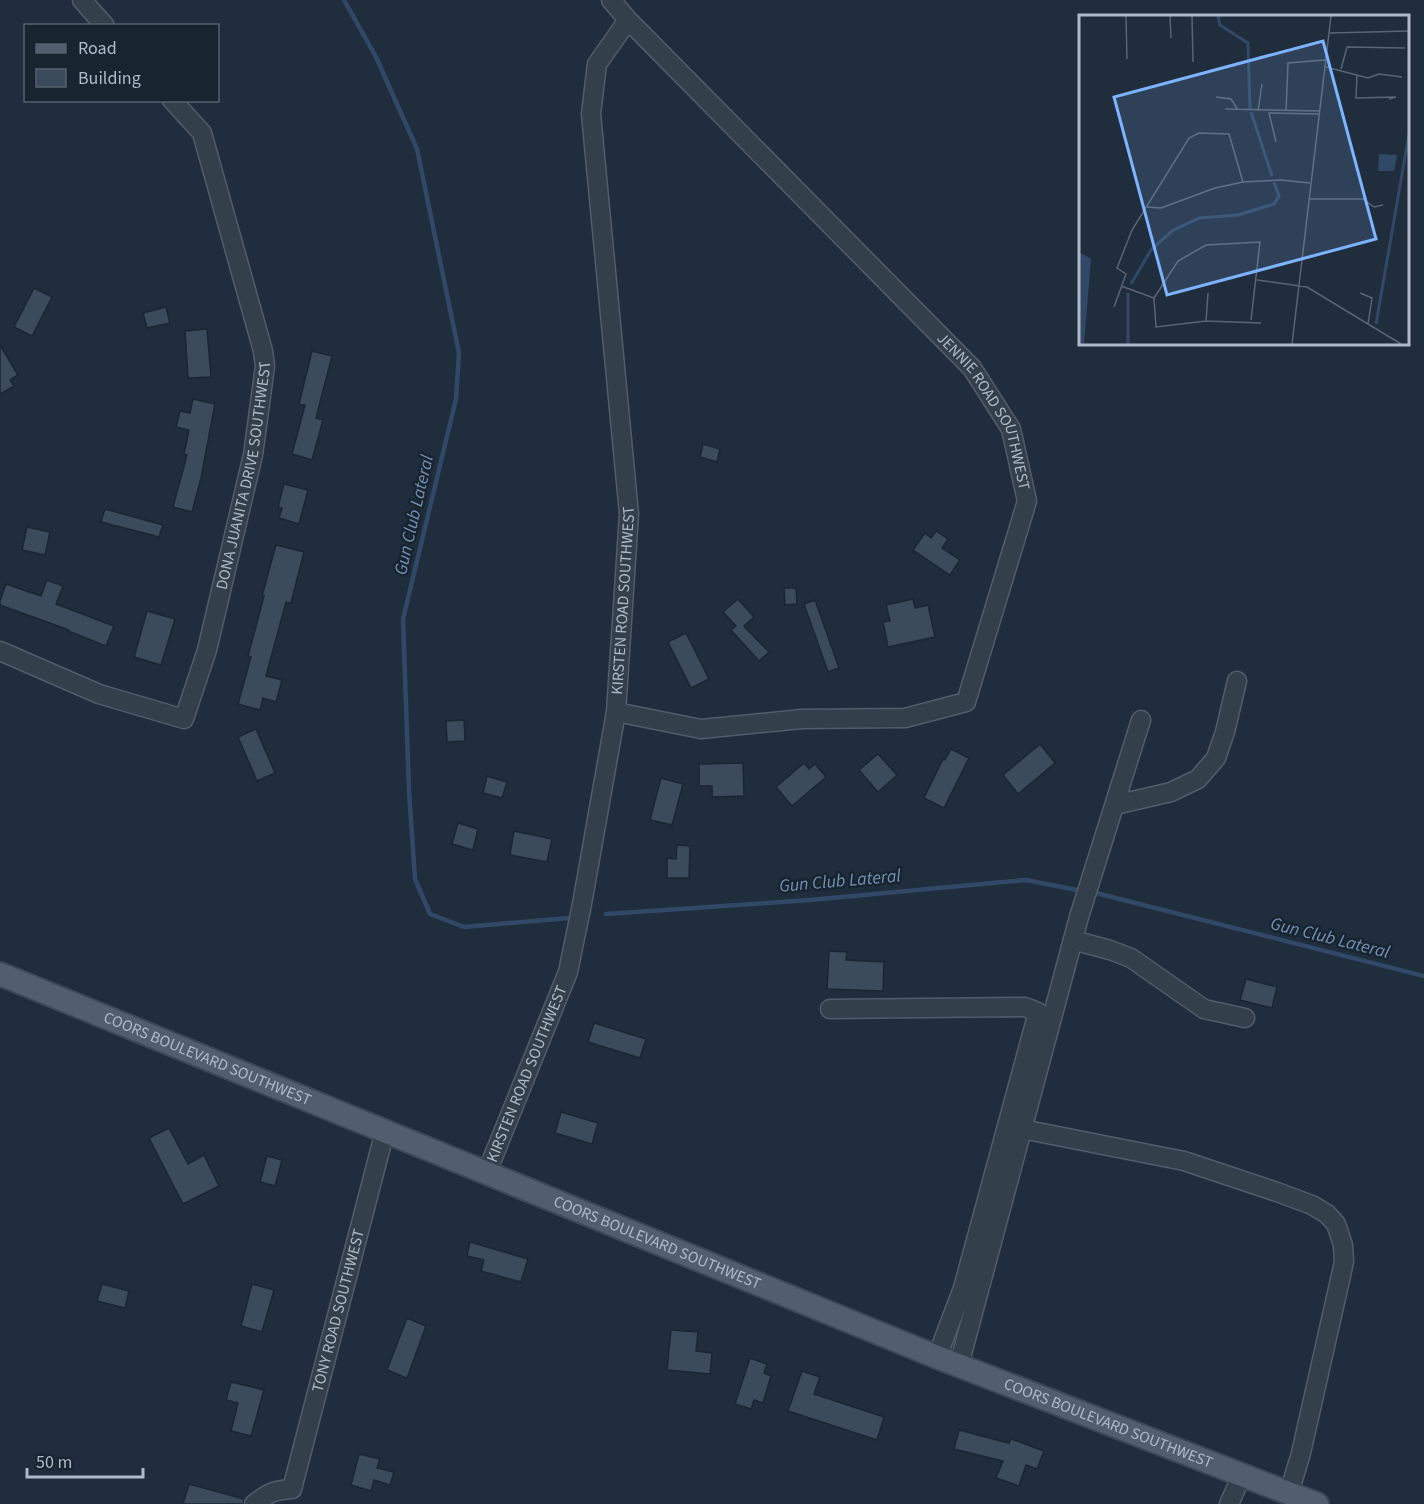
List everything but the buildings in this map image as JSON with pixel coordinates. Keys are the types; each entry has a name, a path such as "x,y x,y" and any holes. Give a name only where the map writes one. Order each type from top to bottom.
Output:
{"main road":[{"name":"COORS BOULEVARD SOUTHWEST","path":"0,974 959,1365 1317,1504"}],"street":[{"path":"82,0 103,24"},
{"name":"JENNIE ROAD SOUTHWEST","path":"611,0 628,20 972,368 1011,429 1027,501 966,702 905,718 802,719 701,729 616,712"},
{"name":"KIRSTEN ROAD SOUTHWEST","path":"487,1172 568,972 616,712 629,514 591,114 597,64 628,20"},
{"name":"DONA JUANITA DRIVE SOUTHWEST","path":"0,651 99,694 184,719 207,650 253,455 265,366 263,351 202,133 174,102"},
{"path":"1115,805 1171,792 1197,779 1216,758 1225,732 1237,681"},
{"path":"959,1365 1073,940 1142,720"},
{"path":"1073,940 1131,958 1204,1009 1245,1018"},
{"path":"830,1009 1025,1007 1038,1012 963,1288 937,1356"},
{"path":"1022,1129 1184,1161 1312,1206 1327,1214 1336,1224 1344,1262 1290,1493"},
{"name":"TONY ROAD SOUTHWEST","path":"254,1504 277,1490 292,1490 385,1131"},
{"path":"1229,1504 1242,1474"}],"waterway":[{"name":"Gun Club Lateral","path":"344,0 376,57 417,149 459,353 456,399 403,619 409,791 415,879 430,914 464,927 569,918"},
{"name":"Gun Club Lateral","path":"606,914 810,900 1026,880 1077,890"},
{"name":"Gun Club Lateral","path":"1092,892 1424,976"}]}
